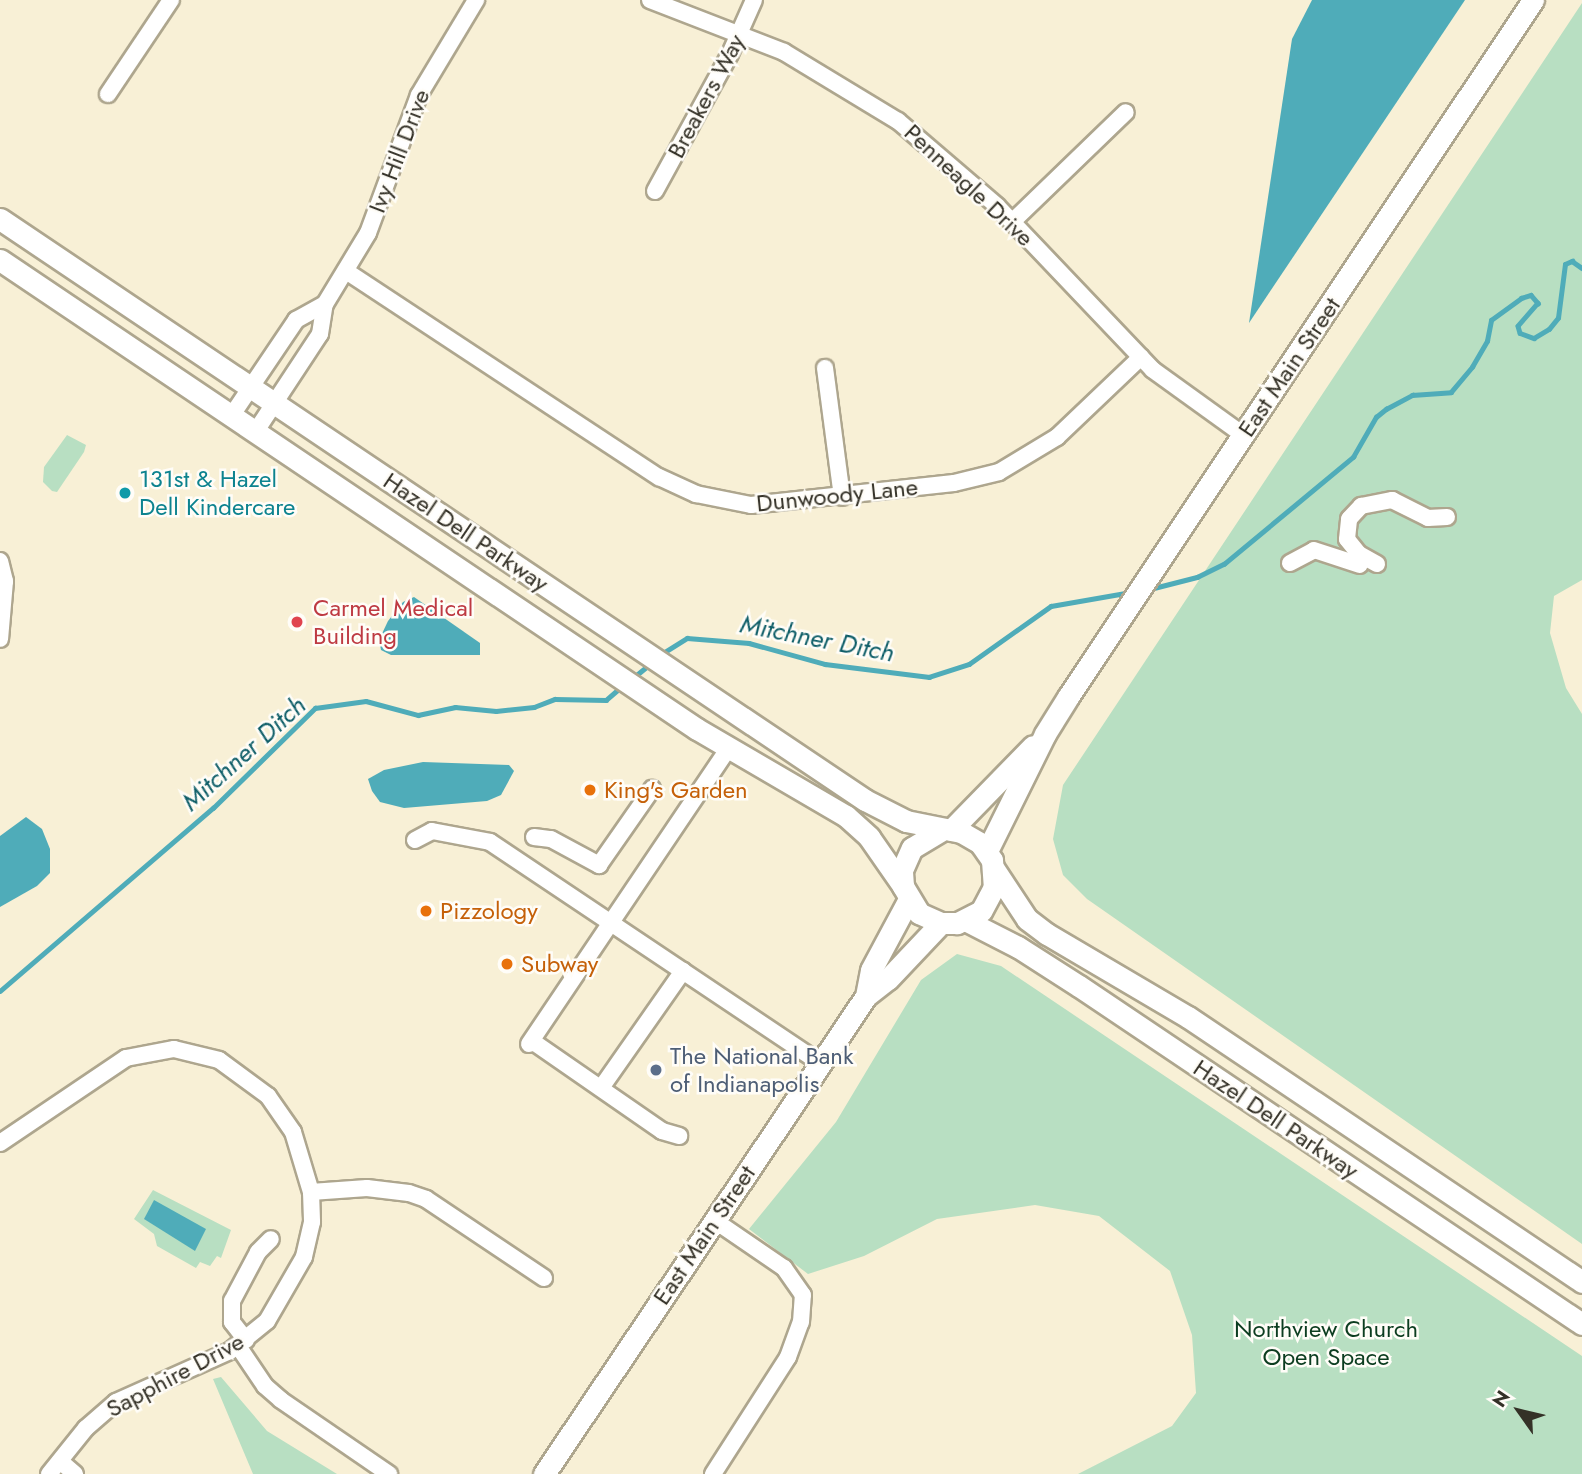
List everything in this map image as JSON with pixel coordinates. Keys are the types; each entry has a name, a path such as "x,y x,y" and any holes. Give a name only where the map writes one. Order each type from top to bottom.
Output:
{"main road":[{"name":"East Main Street","path":"991,860 1045,734 1533,0"},
{"name":"Hazel Dell Parkway","path":"0,219 888,813 945,831"},
{"name":"Hazel Dell Parkway","path":"0,260 608,670 728,749 860,827 906,893"},
{"name":"East Main Street","path":"945,831 1045,734"},
{"path":"945,831 971,836 991,860 994,887 986,904 965,920 941,923 919,913 906,893 902,870 912,848 945,831"},
{"name":"Hazel Dell Parkway","path":"991,860 1039,929 1188,1017 1582,1282"},
{"name":"East Main Street","path":"866,996 871,970 906,893"},
{"name":"Hazel Dell Parkway","path":"965,920 1018,947 1079,986 1582,1324"},
{"name":"East Main Street","path":"544,1474 866,996 888,979 941,923"}],"street":[{"path":"108,94 172,0"},
{"name":"Ivy Hill Drive","path":"256,431 320,334 325,304 376,214 427,78 476,0"},
{"name":"Penneagle Drive","path":"650,0 740,33 802,61 881,108 942,154 1012,222 1141,357 1243,435"},
{"name":"Breakers Way","path":"654,191 740,33 754,0"},
{"path":"1012,222 1126,112"},
{"name":"Dunwoody Lane","path":"346,271 684,490 751,505 842,497 966,481 1013,465 1057,437 1141,357"},
{"name":"Ivy Hill Drive","path":"232,415 296,320 325,304"},
{"path":"825,368 842,497"},
{"path":"1290,563 1314,550 1368,565 1347,539 1349,519 1361,506 1392,500 1428,518 1447,517"},
{"path":"0,561 5,581 0,639"},
{"path":"679,1136 662,1131 530,1043 728,749"},
{"path":"534,836 551,839 598,864 652,789"},
{"path":"415,841 432,831 490,842 820,1063"},
{"path":"600,1088 683,971"},
{"name":"Sapphire Drive","path":"0,1143 126,1058 174,1049 219,1060 268,1096 293,1132 311,1192 312,1222 304,1257 276,1308 242,1343 116,1402 86,1428 49,1474"},
{"path":"311,1192 367,1188 409,1193 544,1278"},
{"path":"713,1474 788,1357 801,1322 803,1295 784,1268 714,1220"},
{"path":"271,1239 258,1252 232,1301 232,1322 242,1343 265,1386 281,1400 389,1474"},
{"path":"60,1461 75,1474"}],"green space":[{"path":"1582,3 1582,580 1554,596 1550,633 1566,688 1582,714 1582,1244 1087,899 1063,875 1053,839 1063,785"},
{"path":"67,435 86,445 57,492 52,491 43,482 44,467"},
{"name":"Northview Church Open Space","path":"957,954 1001,966 1582,1356 1582,1474 1078,1474 1172,1426 1196,1393 1192,1335 1170,1271 1099,1216 1035,1205 937,1219 864,1256 808,1274 749,1229 836,1122 921,980"},
{"path":"153,1190 231,1230 221,1258 217,1256 210,1266 200,1262 196,1268 157,1246 154,1234 134,1219"},
{"path":"221,1377 267,1431 337,1474 253,1474 213,1379"}],"water":[{"path":"1312,0 1465,0 1249,323 1292,39"},
{"path":"414,597 480,643 480,655 391,655 381,650 379,640 388,621 403,602"},
{"path":"423,762 509,765 514,771 501,795 487,801 404,808 380,802 368,779 384,770"},
{"path":"26,817 42,829 50,849 50,873 37,886 0,907 0,836"},
{"path":"154,1200 206,1229 195,1251 144,1219"}],"waterway":[{"name":"Mitchner Ditch","path":"1150,589 1197,577 1224,564 1353,457 1376,417 1386,409 1412,395 1451,392 1472,367 1487,341 1491,320 1521,298 1531,295 1538,303 1518,326 1520,333 1534,338 1549,329 1558,318 1565,264 1572,261 1582,268"},
{"name":"Mitchner Ditch","path":"660,655 687,638 749,643 825,664 929,677 969,664 1051,606 1131,592"},
{"name":"Mitchner Ditch","path":"634,677 651,663"},
{"name":"Mitchner Ditch","path":"0,991 213,808 315,708 366,701 418,715 455,707 496,711 534,707 555,699 606,700 621,687"}],"place":[{"name":"131st & Hazel Dell Kindercare","path":"125,493"},
{"name":"Carmel Medical Building","path":"297,622"},
{"name":"King's Garden","path":"590,790"},
{"name":"Pizzology","path":"426,911"},
{"name":"Subway","path":"507,964"},
{"name":"The National Bank of Indianapolis","path":"656,1070"}]}
